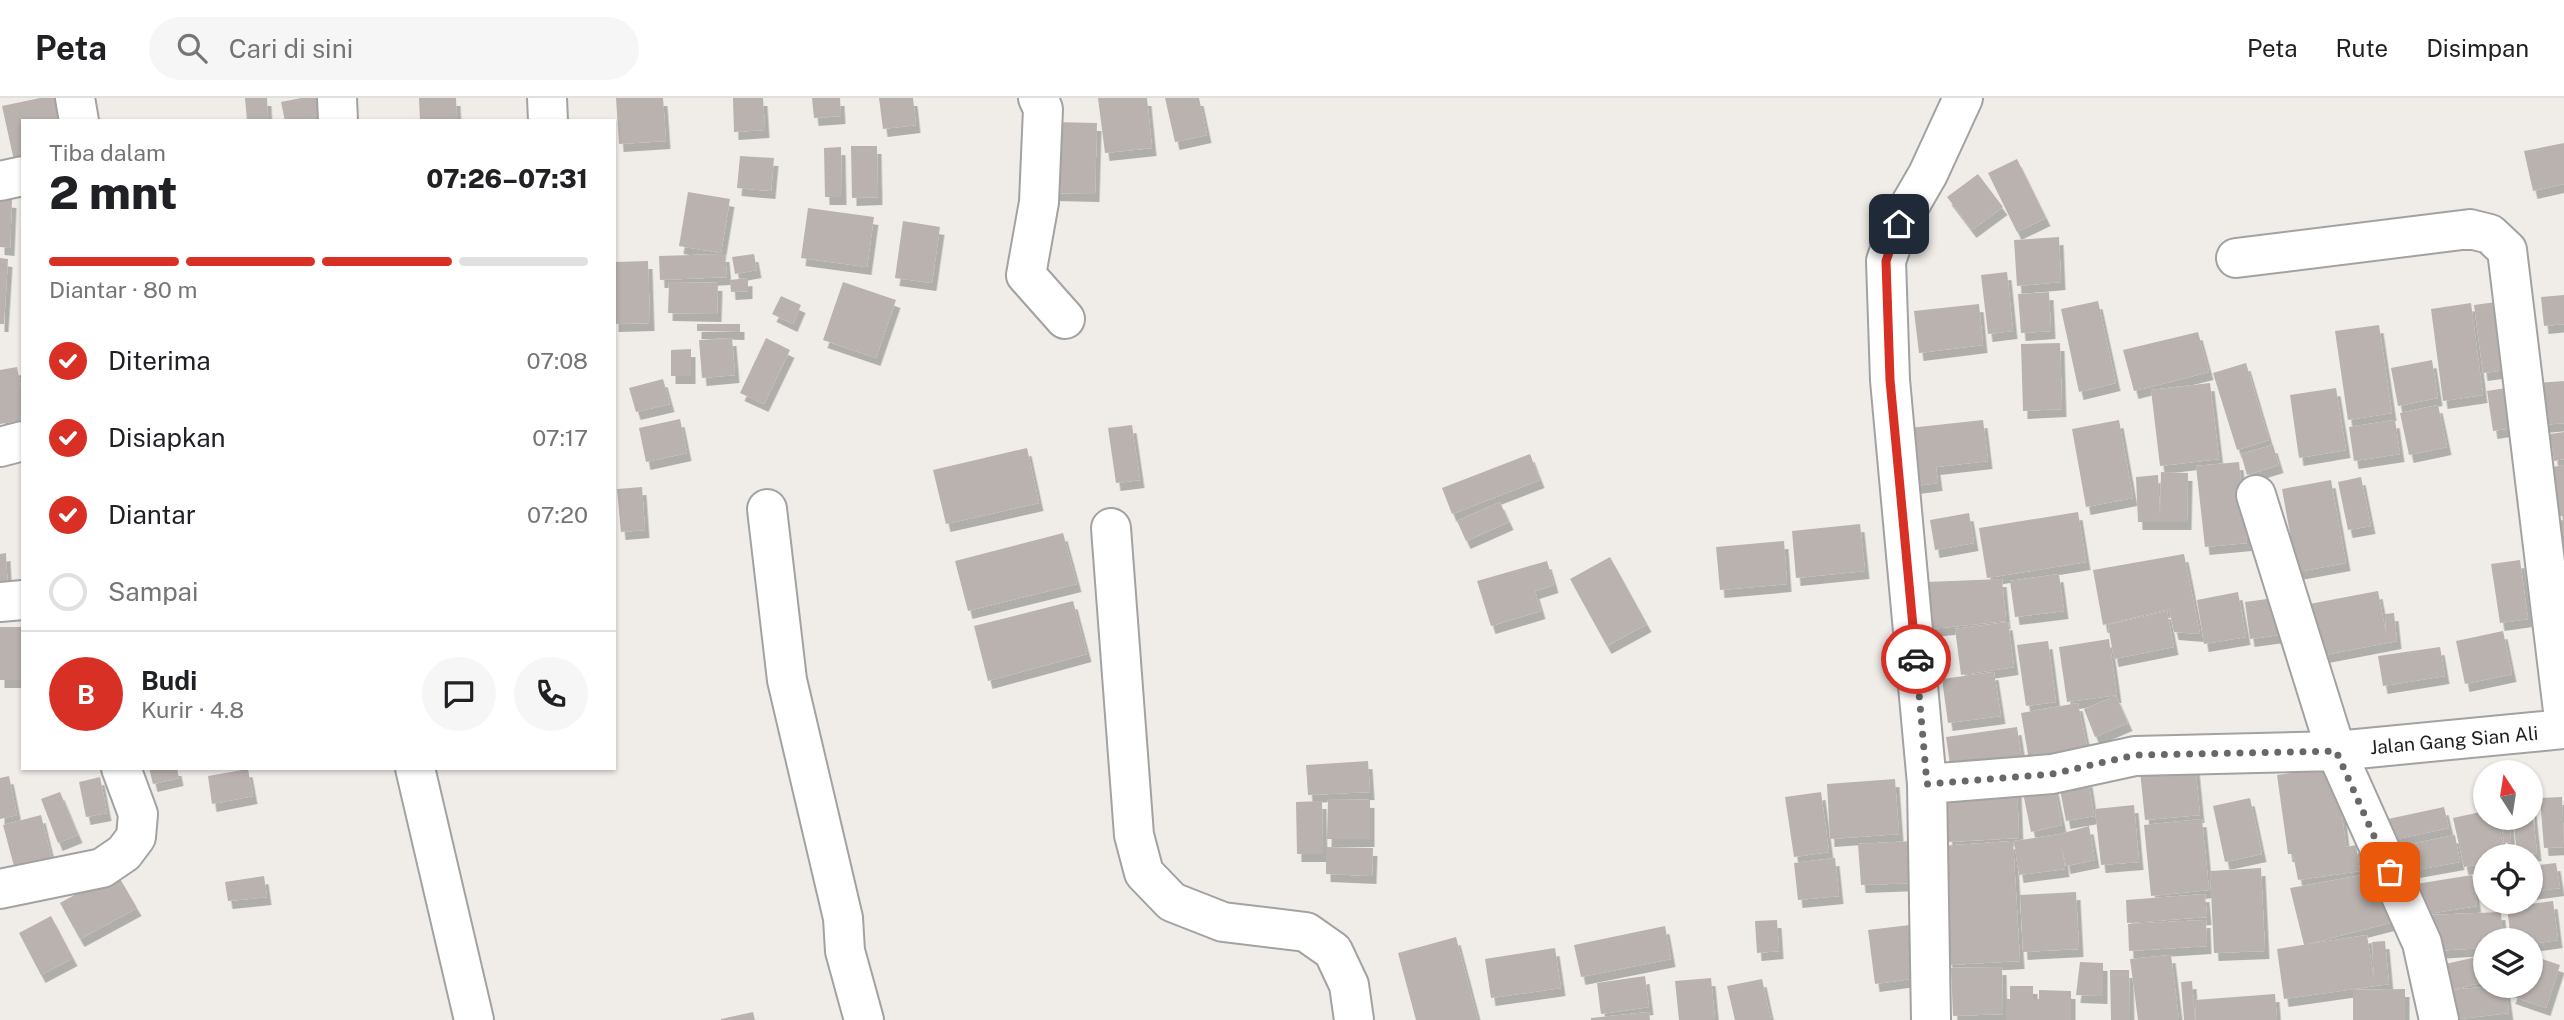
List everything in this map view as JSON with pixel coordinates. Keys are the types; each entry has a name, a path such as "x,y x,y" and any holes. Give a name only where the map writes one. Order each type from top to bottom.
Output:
{"street":[{"path":"75,98 79,119"},
{"path":"337,98 338,119"},
{"path":"547,98 548,119"},
{"path":"1038,98 1043,109 1039,202 1026,275 1065,319"},
{"path":"1931,1020 1927,784 1890,380 1886,261 1899,224 1928,174 1963,98"},
{"path":"0,181 21,176"},
{"path":"2236,258 2470,229 2490,234 2507,250 2564,719"},
{"path":"0,447 21,442"},
{"path":"2256,495 2336,751 2421,943 2439,1020"},
{"path":"767,509 787,680 843,918 845,951 864,1020"},
{"path":"1111,528 1134,835 1144,873 1172,902 1223,922 1306,932 1333,951 1349,985 1354,1020"},
{"path":"0,602 21,600"},
{"name":"Jalan Gang Sian Ali","path":"1927,784 2052,774 2135,755 2336,751 2564,729"},
{"path":"0,889 102,868 124,853 136,837 138,814 122,770"},
{"path":"415,770 474,1020"}],"building":[{"path":"40,98 59,98 64,119 21,119 21,164 15,165 2,106"},
{"path":"245,98 267,98 268,119 247,119"},
{"path":"301,98 325,98 330,119 285,119 281,102"},
{"path":"419,98 456,98 457,119 420,119"},
{"path":"616,98 663,98 666,141 619,144"},
{"path":"733,98 763,98 765,130 734,132"},
{"path":"812,98 840,98 841,116 814,118"},
{"path":"879,98 913,98 916,125 883,129"},
{"path":"1098,98 1147,98 1152,148 1105,153"},
{"path":"1165,98 1199,98 1207,135 1175,142"},
{"path":"1053,122 1097,123 1095,194 1051,193"},
{"path":"2564,143 2564,184 2533,191 2524,151"},
{"path":"851,146 877,146 878,197 852,198"},
{"path":"841,147 842,197 825,197 824,148"},
{"path":"740,156 774,158 771,191 737,188"},
{"path":"2017,159 2046,218 2017,232 1988,173"},
{"path":"1978,174 2003,207 1972,230 1947,197"},
{"path":"688,192 730,199 721,253 679,246"},
{"path":"0,199 12,200 10,248 0,247"},
{"path":"808,208 874,217 867,267 801,258"},
{"path":"903,221 940,227 932,283 895,278"},
{"path":"2059,237 2061,282 2017,286 2014,240"},
{"path":"725,254 727,277 660,280 659,256"},
{"path":"754,254 757,270 735,274 732,257"},
{"path":"0,258 8,259 4,324 0,324"},
{"path":"648,261 650,323 616,324 616,262"},
{"path":"2007,272 2013,331 1988,334 1981,275"},
{"path":"748,278 748,291 731,292 730,280"},
{"path":"669,282 718,283 717,314 668,313"},
{"path":"843,282 896,300 876,358 823,340"},
{"path":"2049,292 2051,331 2021,333 2018,294"},
{"path":"2564,295 2564,324 2544,326 2541,297"},
{"path":"781,296 801,305 793,324 772,314"},
{"path":"2511,300 2520,368 2483,373 2474,305"},
{"path":"2098,301 2116,383 2079,392 2061,309"},
{"path":"2471,303 2483,395 2443,401 2431,309"},
{"path":"1979,304 1983,345 1919,353 1914,311"},
{"path":"697,324 740,324 740,332 697,331"},
{"path":"2379,325 2392,413 2348,420 2335,331"},
{"path":"2198,332 2209,372 2134,391 2123,350"},
{"path":"732,338 735,375 702,378 699,340"},
{"path":"766,338 790,350 764,404 740,393"},
{"path":"2060,343 2062,409 2023,411 2021,344"},
{"path":"691,349 691,376 671,376 671,350"},
{"path":"2432,360 2438,398 2398,406 2391,368"},
{"path":"2246,363 2269,440 2237,450 2213,373"},
{"path":"17,367 21,387 21,420 0,424 0,370"},
{"path":"663,379 670,404 636,412 629,388"},
{"path":"2564,381 2564,423 2541,425 2537,383"},
{"path":"2210,383 2219,459 2160,466 2151,390"},
{"path":"2519,386 2525,426 2493,431 2487,391"},
{"path":"2336,388 2346,450 2299,458 2290,395"},
{"path":"2438,405 2447,447 2409,455 2400,413"},
{"path":"680,419 687,453 646,462 639,428"},
{"path":"1983,420 1988,461 1936,467 1938,483 1915,486 1909,428"},
{"path":"2119,420 2133,498 2086,507 2072,429"},
{"path":"2395,420 2400,454 2354,461 2349,427"},
{"path":"1132,425 1140,480 1116,483 1108,428"},
{"path":"2564,432 2564,459 2554,461 2550,434"},
{"path":"2273,445 2279,465 2247,475 2241,454"},
{"path":"1027,448 1039,503 946,524 933,470"},
{"path":"1530,454 1540,480 1452,514 1442,488"},
{"path":"2239,462 2247,543 2205,547 2196,466"},
{"path":"2564,465 2564,516 2559,516 2553,467"},
{"path":"2161,472 2188,473 2187,522 2138,522 2136,477 2158,475 2160,515"},
{"path":"2361,477 2371,526 2348,530 2338,482"},
{"path":"2331,480 2346,563 2297,572 2282,489"},
{"path":"642,487 645,530 621,532 617,489"},
{"path":"1500,502 1509,522 1466,541 1457,521"},
{"path":"2078,512 2086,562 1987,578 1979,528"},
{"path":"1969,513 1974,543 1935,550 1930,520"},
{"path":"2564,520 2564,553 2557,554 2554,521"},
{"path":"1860,524 1865,571 1796,578 1792,531"},
{"path":"1063,533 1077,584 968,611 955,561"},
{"path":"1784,541 1787,584 1720,590 1716,547"},
{"path":"6,553 8,593 0,593 0,554"},
{"path":"2184,554 2200,634 2174,632 2169,609 2103,625 2093,570"},
{"path":"1610,557 1647,624 1607,646 1570,579"},
{"path":"2520,560 2528,619 2500,623 2491,564"},
{"path":"1547,561 1554,585 1535,591 1541,611 1491,626 1477,581"},
{"path":"2059,574 2064,611 2015,617 2010,581"},
{"path":"2002,579 2006,621 1931,629 1926,582"},
{"path":"2378,591 2386,634 2385,614 2394,613 2397,641 2314,657 2304,605"},
{"path":"2238,592 2246,637 2204,644 2197,600"},
{"path":"2282,597 2287,634 2250,639 2245,602"},
{"path":"1073,601 1087,654 988,681 974,626"},
{"path":"2167,611 2174,647 2114,659 2108,625"},
{"path":"2008,622 2014,667 1961,675 1955,629"},
{"path":"0,627 21,627 21,680 0,680"},
{"path":"2503,631 2512,674 2465,684 2456,641"},
{"path":"2109,639 2117,695 2067,702 2059,647"},
{"path":"2048,641 2056,702 2026,706 2017,645"},
{"path":"2440,647 2445,676 2383,686 2378,656"},
{"path":"1994,672 2001,716 1948,723 1942,679"},
{"path":"2116,696 2128,723 2095,737 2084,709"},
{"path":"2078,703 2090,761 2031,772 2021,713"},
{"path":"2017,727 2023,767 1952,778 1946,737"},
{"path":"1368,761 1370,792 1308,795 1306,765"},
{"path":"2195,765 2200,815 2145,820 2140,771"},
{"path":"2336,767 2346,847 2356,845 2360,871 2298,880 2293,854 2288,854 2277,775"},
{"path":"150,770 177,770 179,778 153,784"},
{"path":"248,770 253,796 212,804 208,776"},
{"path":"9,776 17,815 0,819 0,778"},
{"path":"100,777 107,813 86,817 79,782"},
{"path":"1895,779 1899,834 1830,839 1827,784"},
{"path":"2088,779 2094,816 2066,821 2059,784"},
{"path":"2053,781 2062,825 2031,832 2022,788"},
{"path":"2017,786 2019,838 1948,842 1945,789"},
{"path":"60,792 78,835 58,843 41,799"},
{"path":"1821,792 1829,852 1794,857 1785,797"},
{"path":"2562,797 2564,847 2544,848 2543,798"},
{"path":"2250,798 2262,854 2225,862 2213,806"},
{"path":"1328,799 1370,800 1370,839 1327,839"},
{"path":"1322,801 1323,854 1297,854 1296,802"},
{"path":"2134,805 2139,862 2101,865 2095,809"},
{"path":"2444,807 2449,828 2392,840 2388,819"},
{"path":"2473,814 2473,830 2500,830 2503,844 2473,844 2473,865 2464,867 2453,818"},
{"path":"41,815 52,860 15,870 3,825"},
{"path":"2202,819 2209,890 2151,896 2144,825"},
{"path":"2089,826 2095,860 2066,866 2062,847 2065,869 2019,875 2014,841 2060,834"},
{"path":"2502,830 2510,830 2511,842 2504,843"},
{"path":"2514,830 2534,830 2536,844 2516,844"},
{"path":"2455,835 2460,862 2404,872 2400,846"},
{"path":"1914,841 1915,883 1861,885 1858,844"},
{"path":"2013,841 2020,961 1948,965 1941,846"},
{"path":"1326,847 1373,848 1372,876 1326,874"},
{"path":"1835,858 1839,896 1798,900 1794,863"},
{"path":"2556,863 2560,888 2543,890 2543,864"},
{"path":"2261,868 2265,951 2214,953 2210,871"},
{"path":"116,872 137,908 80,939 60,903"},
{"path":"2374,873 2390,923 2304,945 2290,888"},
{"path":"2472,875 2473,907 2421,915 2416,884"},
{"path":"264,876 267,897 228,901 225,882"},
{"path":"2076,892 2079,949 2023,952 2020,895"},
{"path":"2205,894 2207,917 2127,923 2126,900"},
{"path":"2553,901 2558,940 2543,942 2543,928 2510,928 2508,914 2543,914 2543,902"},
{"path":"2501,914 2502,928 2473,928 2473,949 2432,951 2430,915"},
{"path":"51,916 73,958 41,975 19,933"},
{"path":"1777,920 1779,951 1757,953 1755,921"},
{"path":"2206,920 2207,946 2129,951 2128,924"},
{"path":"1918,924 1925,977 1875,984 1868,930"},
{"path":"1665,926 1671,959 1581,977 1574,945"},
{"path":"2367,935 2374,980 2372,942 2385,941 2389,984 2284,999 2277,949"},
{"path":"1456,937 1478,1020 1416,1020 1398,953"},
{"path":"1555,948 1561,988 1491,998 1485,959"},
{"path":"2171,955 2179,1020 2138,1020 2130,959"},
{"path":"2473,958 2473,985 2451,990 2473,988 2473,998 2507,998 2509,1013 2451,1020 2441,965"},
{"path":"2543,959 2560,965 2546,1008 2517,998 2543,998"},
{"path":"2080,962 2103,963 2103,996 2076,995"},
{"path":"2002,967 2003,1014 1953,1016 1951,968"},
{"path":"2110,970 2129,970 2130,1020 2111,1020"},
{"path":"1645,976 1649,1007 1601,1014 1597,983"},
{"path":"1711,978 1715,1020 1679,1020 1675,981"},
{"path":"1762,979 1771,1020 1735,1020 1727,986"},
{"path":"2192,981 2195,1020 2184,1020 2181,982"},
{"path":"2010,986 2033,986 2033,999 2039,999 2039,990 2071,991 2071,1020 2006,1020 2006,999 2010,999"},
{"path":"2405,989 2405,1020 2353,1020 2353,990"},
{"path":"2275,994 2277,1020 2196,1020 2195,1000"},
{"path":"753,1012 755,1020 721,1020 721,1019"},
{"path":"1649,1012 1650,1020 1591,1020 1591,1018"}],"way so far":[{"path":"1916,659 1927,784 2052,774 2135,755 2336,751 2390,872"}],"route":[{"path":"1899,224 1886,261 1890,380 1916,659"}]}
